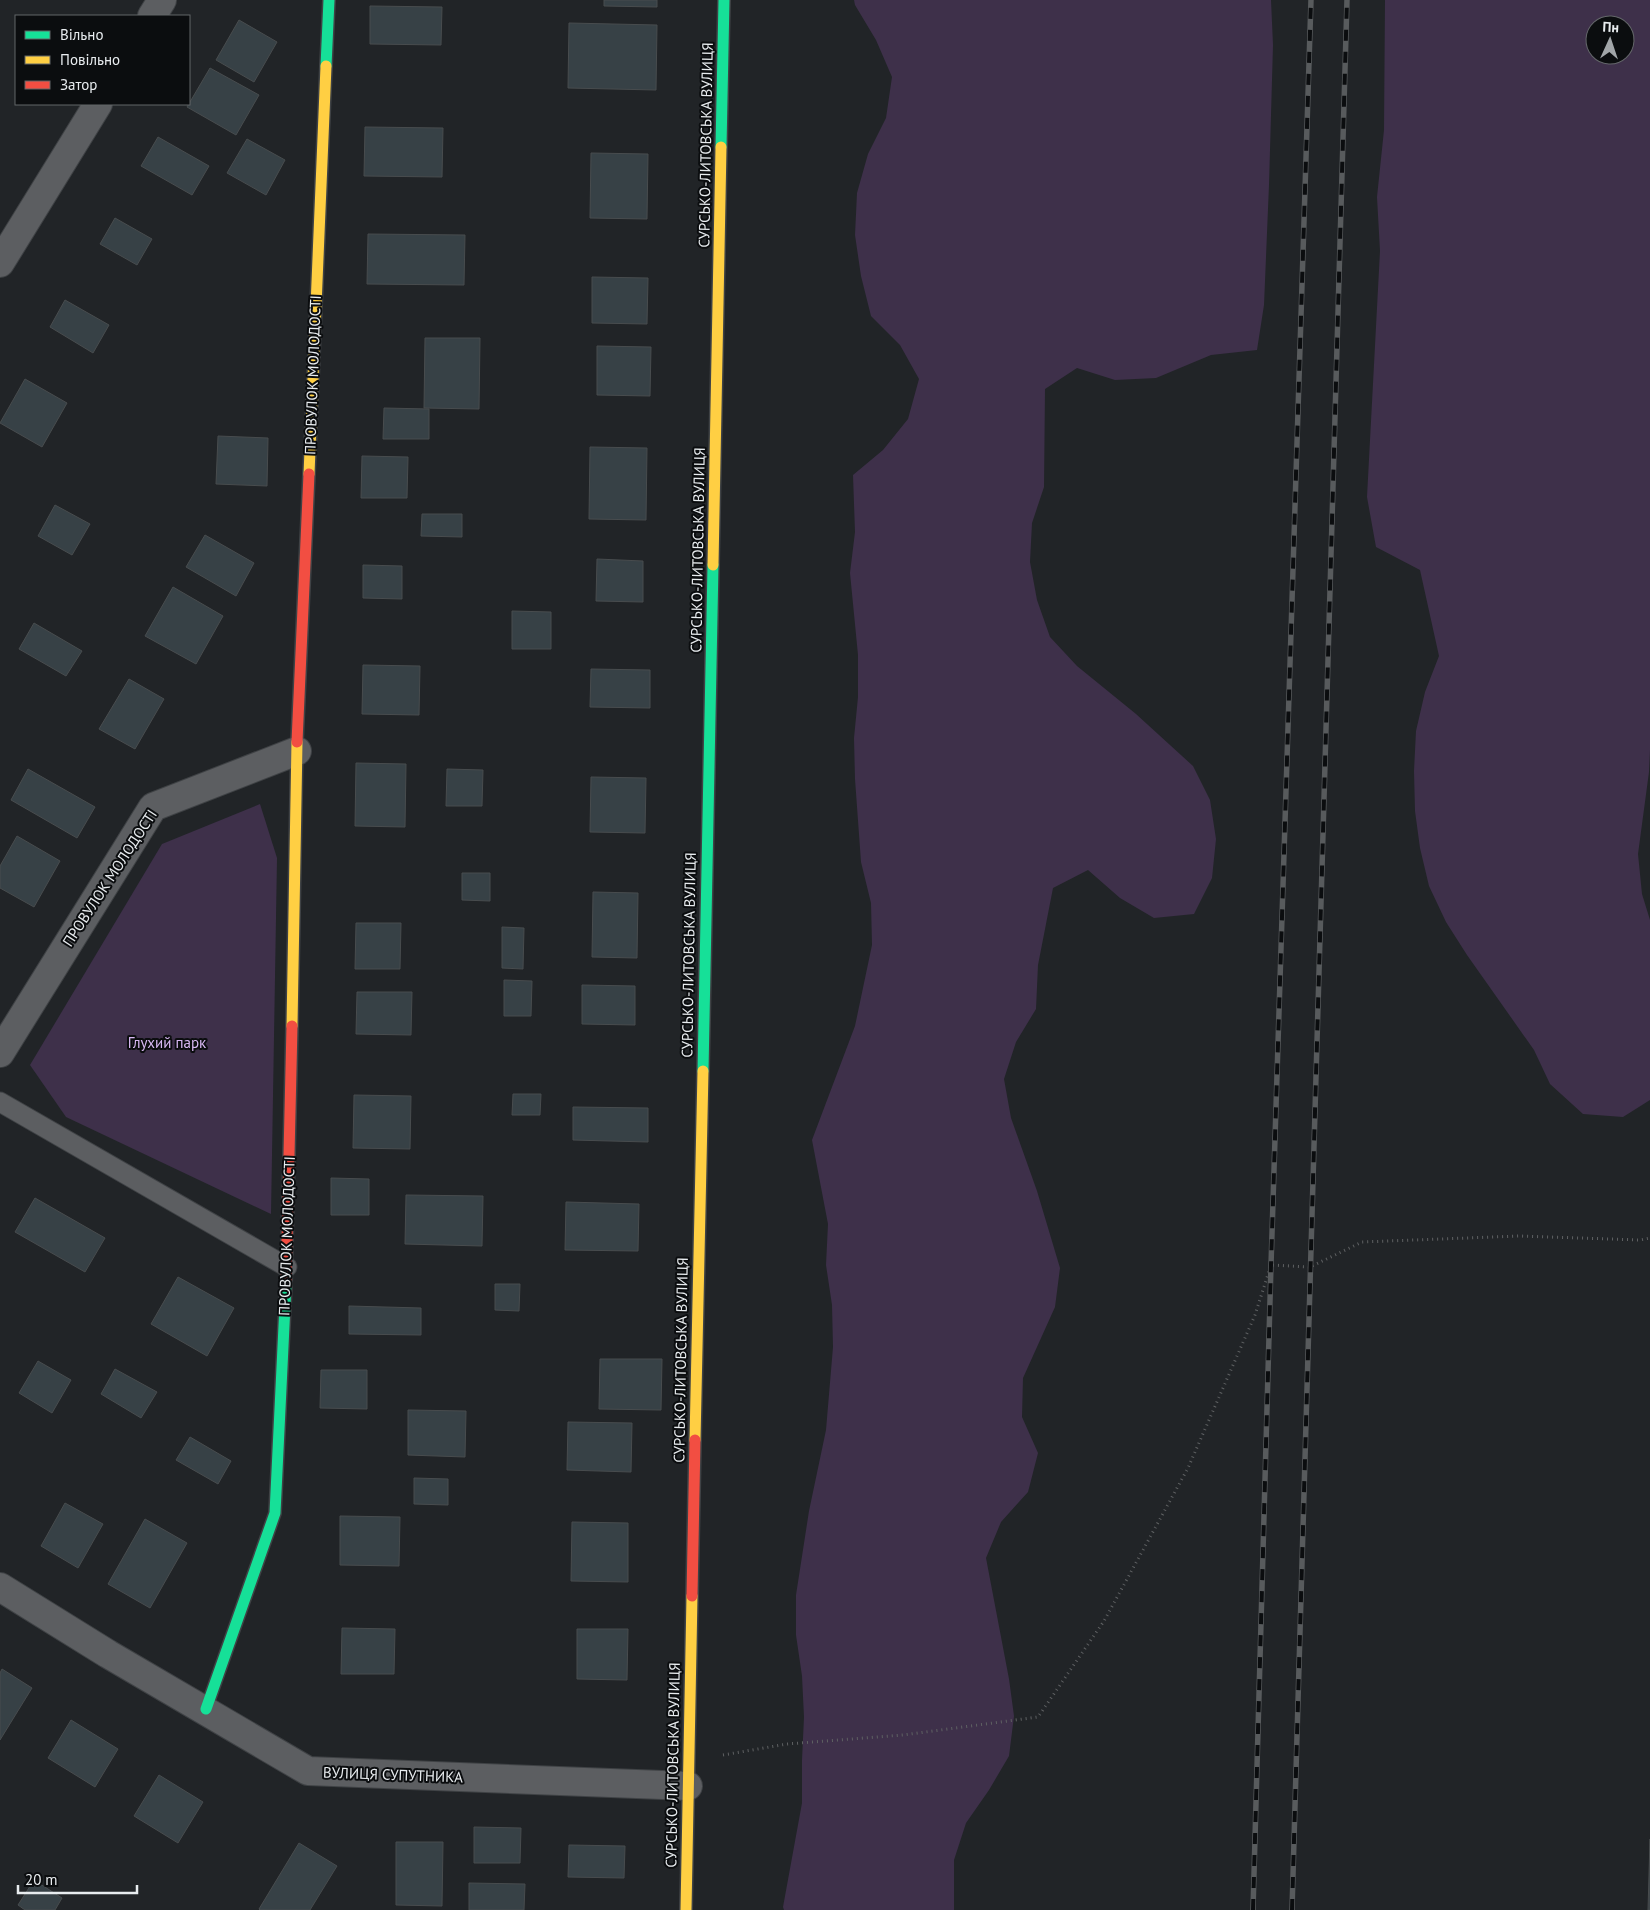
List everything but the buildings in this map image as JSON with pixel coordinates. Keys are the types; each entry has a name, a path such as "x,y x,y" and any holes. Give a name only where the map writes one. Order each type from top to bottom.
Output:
{"street":[{"path":"153,15 162,0"},
{"name":"ПРОВУЛОК МОЛОДОСТІ","path":"206,1710 275,1514 287,1267 298,751 329,0"},
{"name":"СУРСЬКО-ЛИТОВСЬКА ВУЛИЦЯ","path":"686,1910 724,0"},
{"path":"0,263 97,105"},
{"name":"ПРОВУЛОК МОЛОДОСТІ","path":"0,1053 153,807 298,751"},
{"name":"ВУЛИЦЯ СУПУТНИКА","path":"0,1587 108,1654 308,1771 688,1774"}],"lane":[{"path":"0,1102 287,1267"}],"path":[{"path":"688,1774 787,1744 903,1736 1038,1717 1104,1621 1188,1468 1255,1315 1271,1265 1310,1267 1362,1242 1519,1236 1650,1238"}],"green space":[{"path":"854,0 1271,0 1273,45 1269,185 1264,305 1257,350 1211,355 1156,378 1115,380 1077,368 1045,389 1044,487 1032,523 1030,562 1037,600 1050,637 1077,666 1136,714 1193,766 1210,800 1216,839 1212,878 1194,914 1154,918 1120,898 1088,870 1053,888 1038,965 1036,1009 1016,1042 1004,1079 1011,1118 1037,1191 1060,1268 1055,1307 1023,1378 1022,1417 1038,1453 1028,1492 1001,1522 986,1558 1009,1679 1014,1716 1009,1756 989,1790 966,1823 954,1860 954,1910 784,1910 783,1907 802,1803 804,1717 802,1676 796,1635 796,1595 809,1511 826,1430 833,1347 832,1305 826,1265 828,1224 812,1140 855,1026 872,945 871,903 861,862 855,779 854,738 858,697 858,655 850,573 855,532 853,475 883,450 908,419 919,379 900,345 871,316 861,276 855,235 857,193 868,154 886,118 892,77 876,40 855,5"},
{"path":"1385,0 1650,0 1650,750 1649,772 1638,854 1642,894 1650,920 1650,1100 1623,1117 1583,1114 1550,1084 1534,1050 1446,922 1429,886 1420,848 1415,811 1414,771 1416,731 1425,692 1439,656 1420,570 1376,547 1367,497 1380,251 1377,197 1384,130"},
{"name":"Глухий парк","path":"260,804 277,858 271,1214 66,1117 30,1065 162,844"}],"railway":[{"path":"1253,1910 1271,1265 1311,0"},
{"path":"1292,1910 1347,0"}],"traffic: fast":[{"path":"326,66 329,0"},
{"path":"721,147 724,0"},
{"path":"703,1071 713,565"},
{"path":"206,1709 275,1513 286,1284"}],"traffic: slow":[{"path":"309,474 326,66"},
{"path":"713,565 721,147"},
{"path":"292,1026 297,742"},
{"path":"695,1440 703,1071"},
{"path":"686,1910 692,1596"}],"traffic: jam":[{"path":"297,742 309,474"},
{"path":"286,1284 292,1026"},
{"path":"692,1596 695,1440"}]}
